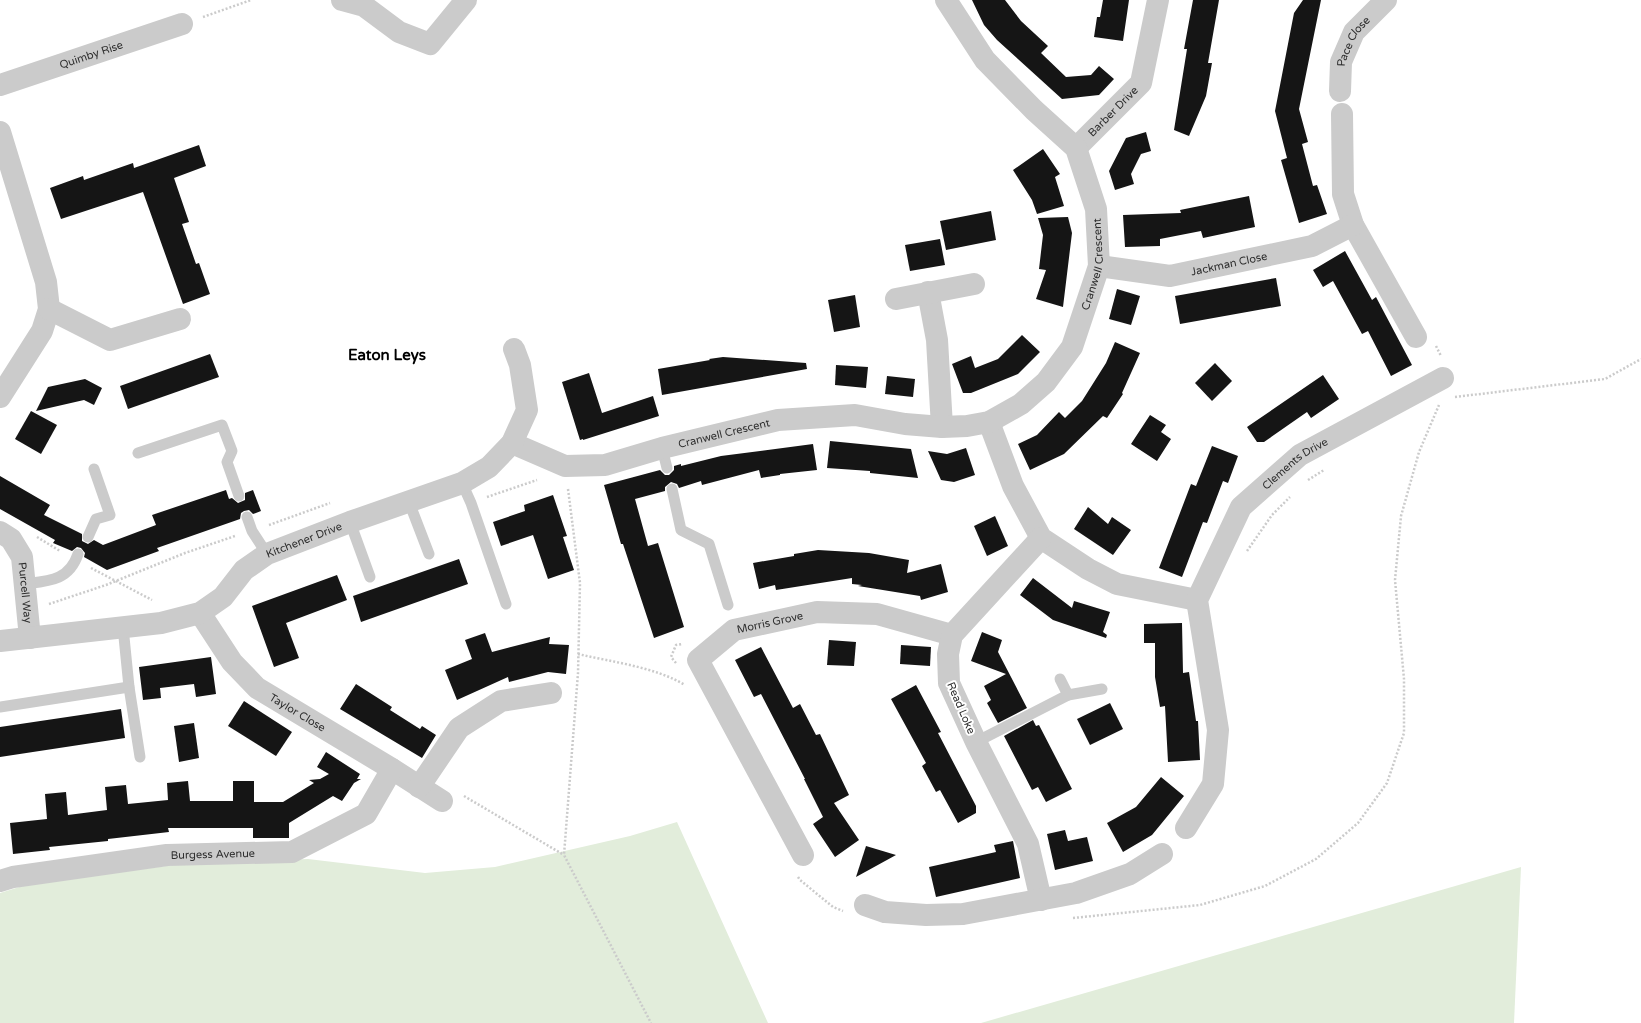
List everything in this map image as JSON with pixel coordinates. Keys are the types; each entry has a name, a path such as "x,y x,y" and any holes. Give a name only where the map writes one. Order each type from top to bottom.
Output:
{"street":[{"path":"342,0 364,6 399,32 430,44 466,0"},
{"name":"Cranwell Crescent","path":"512,443 565,466 606,465 665,458 778,420 855,415 905,424 942,427 967,426 989,422 1021,404 1046,382 1072,347 1099,266 1096,209 1076,148 1034,110 985,60 946,0"},
{"name":"Barber Drive","path":"1076,148 1141,83 1158,0"},
{"name":"Pace Close","path":"1340,91 1341,62 1354,32 1386,0"},
{"name":"Quimby Rise","path":"0,85 182,24"},
{"path":"1342,114 1343,194 1353,225 1424,338"},
{"path":"0,132 46,282 49,310 42,331 0,397"},
{"name":"Jackman Close","path":"1099,266 1170,276 1312,246 1353,225"},
{"path":"896,299 974,284"},
{"path":"928,292 937,340 942,427"},
{"path":"49,310 110,340 180,319"},
{"name":"Kitchener Drive","path":"0,641 161,623 200,613 223,597 244,570 267,554 350,522 462,483 490,467 512,443 527,410 520,365 514,349"},
{"name":"Clements Drive","path":"1197,600 1241,507 1300,455 1443,378"},
{"path":"989,422 1013,486 1041,538 1088,569 1117,584 1197,600 1218,730 1213,784 1186,828"},
{"name":"Purcell Way","path":"0,532 11,539 22,557 30,638"},
{"path":"952,635 1041,538"},
{"name":"Morris Grove","path":"803,856 698,660 734,630 817,612 877,614 952,635"},
{"name":"Taylor Close","path":"200,613 232,662 257,688 392,769 419,787 451,798"},
{"name":"Read Loke","path":"952,635 948,654 949,683 976,742 1028,844 1040,900"},
{"path":"419,787 459,728 501,701 551,693"},
{"name":"Burgess Avenue","path":"0,881 13,877 167,855 292,852 366,814 392,769"},
{"path":"865,905 885,912 926,915 963,914 1076,893 1130,874 1162,854"}],"lane":[{"path":"138,453 222,425 232,451 227,462 239,496"},
{"path":"88,537 96,519 110,515 94,469"},
{"path":"462,483 506,604"},
{"path":"672,489 682,530 709,544 728,605"},
{"path":"409,502 429,554"},
{"path":"247,517 252,531 267,554"},
{"path":"350,522 370,577"},
{"path":"24,584 56,579 68,571 77,557"},
{"path":"123,627 129,687 140,757"},
{"path":"1060,679 1068,695"},
{"path":"0,707 129,687"},
{"path":"976,742 1068,695 1102,689"}],"path":[{"path":"182,24 251,0"},
{"path":"1070,918 1135,913 1200,905 1265,886 1316,859 1358,823 1387,783 1404,733 1404,679 1395,580 1401,516 1419,452 1442,399 1444,360 1424,338"},
{"path":"565,466 580,583 578,673 564,855 651,1023"},
{"path":"28,610 116,581 185,553 333,502"},
{"path":"32,535 77,557 116,581 157,603 161,623"},
{"path":"680,667 671,657 676,645 684,643"},
{"path":"451,798 564,855"}],"green space":[{"path":"677,822 768,1023 0,1023 0,893 29,884 181,864 308,859 425,873 495,867 630,836"},
{"path":"1521,867 1514,1023 981,1023"}],"building":[{"path":"972,0 1005,0 1021,21 1048,46 1041,53 1066,77 1091,75 1099,66 1114,79 1099,95 1062,99 997,40 984,25"},
{"path":"1103,0 1129,0 1123,41 1094,37 1097,17 1100,17"},
{"path":"1193,0 1219,0 1208,63 1212,63 1206,96 1189,136 1174,130 1187,49 1184,49"},
{"path":"1303,0 1321,0 1299,109 1308,142 1302,144 1313,186 1317,185 1327,214 1299,223 1281,160 1287,158 1275,111 1294,13"},
{"path":"1146,132 1151,151 1141,154 1131,174 1134,184 1115,190 1109,171 1126,138"},
{"path":"199,145 206,166 174,178 189,222 182,224 196,264 199,263 210,294 183,304 143,192 61,219 50,188 83,176 84,180 133,163 134,168"},
{"path":"1043,149 1060,174 1055,177 1064,206 1037,214 1032,200 1013,170"},
{"path":"1249,196 1255,227 1203,238 1201,231 1160,239 1160,246 1125,247 1123,215 1181,213 1180,210"},
{"path":"991,211 996,240 946,250 940,221"},
{"path":"1068,217 1072,233 1063,307 1036,299 1046,270 1039,269 1043,235 1038,218"},
{"path":"940,239 945,265 910,271 905,245"},
{"path":"1345,251 1372,300 1376,297 1412,365 1391,376 1368,331 1362,334 1333,281 1323,287 1313,270"},
{"path":"1276,278 1281,306 1180,324 1175,296"},
{"path":"1117,289 1140,296 1131,325 1109,319"},
{"path":"855,295 860,327 834,332 828,300"},
{"path":"1022,335 1040,352 1018,374 971,393 963,393 952,364 971,356 975,368 998,359"},
{"path":"1115,342 1140,353 1122,393 1123,394 1107,418 1103,416 1064,454 1030,470 1018,444 1037,435 1059,412 1065,418 1082,401 1106,363"},
{"path":"210,354 219,377 128,409 120,386"},
{"path":"723,357 806,363 807,369 662,395 658,369"},
{"path":"1215,363 1232,381 1212,401 1195,383"},
{"path":"836,365 868,367 866,388 835,385"},
{"path":"589,373 602,413 653,396 659,416 580,440 562,382"},
{"path":"1323,375 1339,399 1311,418 1307,412 1264,442 1257,442 1247,427"},
{"path":"887,376 915,379 913,397 885,394"},
{"path":"85,379 102,388 94,405 84,400 36,411 48,387"},
{"path":"31,411 57,425 41,454 15,439"},
{"path":"1150,415 1166,425 1161,432 1171,439 1157,461 1131,444"},
{"path":"830,441 911,449 918,478 870,473 870,471 827,468"},
{"path":"813,444 817,470 780,474 761,478 759,470 702,485 701,481 679,488 677,484 671,482 665,487 665,491 635,499 648,546 658,543 684,627 654,638 623,544 621,544 604,485 660,470 665,475 669,475 674,470 674,466 681,464 681,466 721,456"},
{"path":"1212,446 1238,456 1228,483 1223,481 1207,523 1203,522 1182,577 1159,568 1191,484 1196,486"},
{"path":"966,448 975,475 954,482 941,480 928,451 947,454"},
{"path":"0,476 50,505 44,515 82,534 82,541 88,544 94,540 103,545 156,525 152,515 226,490 229,499 232,498 238,503 245,500 245,493 253,490 261,511 253,514 249,510 244,511 241,513 240,519 157,548 159,551 107,570 84,557 85,553 81,548 77,547 72,551 53,543 55,540 0,509"},
{"path":"553,495 567,536 563,537 574,570 548,579 533,535 501,546 493,522 525,511 524,505"},
{"path":"1088,507 1108,524 1112,517 1131,530 1113,555 1074,529"},
{"path":"995,516 1008,546 987,556 974,526"},
{"path":"818,550 869,553 909,560 907,573 941,564 948,592 921,600 920,596 858,586 862,585 852,584 852,578 776,590 775,585 759,589 753,563"},
{"path":"459,559 468,584 361,622 353,596"},
{"path":"337,575 347,600 286,623 299,658 274,667 252,606"},
{"path":"1033,578 1072,608 1074,601 1110,612 1103,632 1107,635 1106,638 1053,620 1020,595"},
{"path":"1182,623 1183,673 1189,672 1196,721 1198,721 1200,760 1168,762 1165,706 1160,707 1155,677 1155,643 1144,643 1144,624"},
{"path":"982,632 1002,640 998,652 1027,708 998,723 987,703 991,700 984,686 1006,674 971,661"},
{"path":"485,633 492,652 550,637 549,644 569,645 566,674 548,672 509,682 508,677 457,700 445,670 472,659 465,640"},
{"path":"829,640 856,642 854,666 827,665"},
{"path":"901,645 931,647 930,666 900,664"},
{"path":"761,647 793,708 800,704 816,735 820,734 849,795 834,803 859,840 835,857 813,824 823,817 805,779 761,694 754,697 735,660"},
{"path":"211,657 216,694 196,697 194,684 160,688 161,698 143,700 139,667"},
{"path":"356,684 392,707 390,710 420,729 422,726 436,735 422,758 340,709"},
{"path":"916,685 941,732 938,733 976,806 976,813 958,823 940,790 936,792 922,766 926,763 891,699"},
{"path":"244,701 292,732 276,756 228,726"},
{"path":"1110,703 1123,729 1090,745 1077,719"},
{"path":"121,709 125,738 0,757 0,727"},
{"path":"1033,720 1036,726 1039,725 1072,789 1046,802 1038,787 1032,790 1004,736"},
{"path":"194,723 199,758 179,762 174,726"},
{"path":"326,752 360,774 357,779 361,779 354,783 342,801 333,796 289,823 289,838 253,838 253,828 168,828 169,832 108,839 108,841 49,847 50,850 13,854 10,823 47,819 45,794 66,792 68,815 107,810 105,787 126,785 128,804 168,800 167,783 188,781 190,801 233,801 233,781 254,781 254,802 283,802 314,783 309,780 320,779 329,774 317,767"},
{"path":"1161,777 1184,796 1152,835 1123,852 1107,823 1136,807"},
{"path":"1065,830 1068,841 1087,837 1093,861 1055,870 1047,834"},
{"path":"1013,841 1020,878 936,897 929,867 996,852 994,845"},
{"path":"866,846 896,855 856,877"}],"district":[{"name":"Eaton Leys","path":"387,355"}]}
